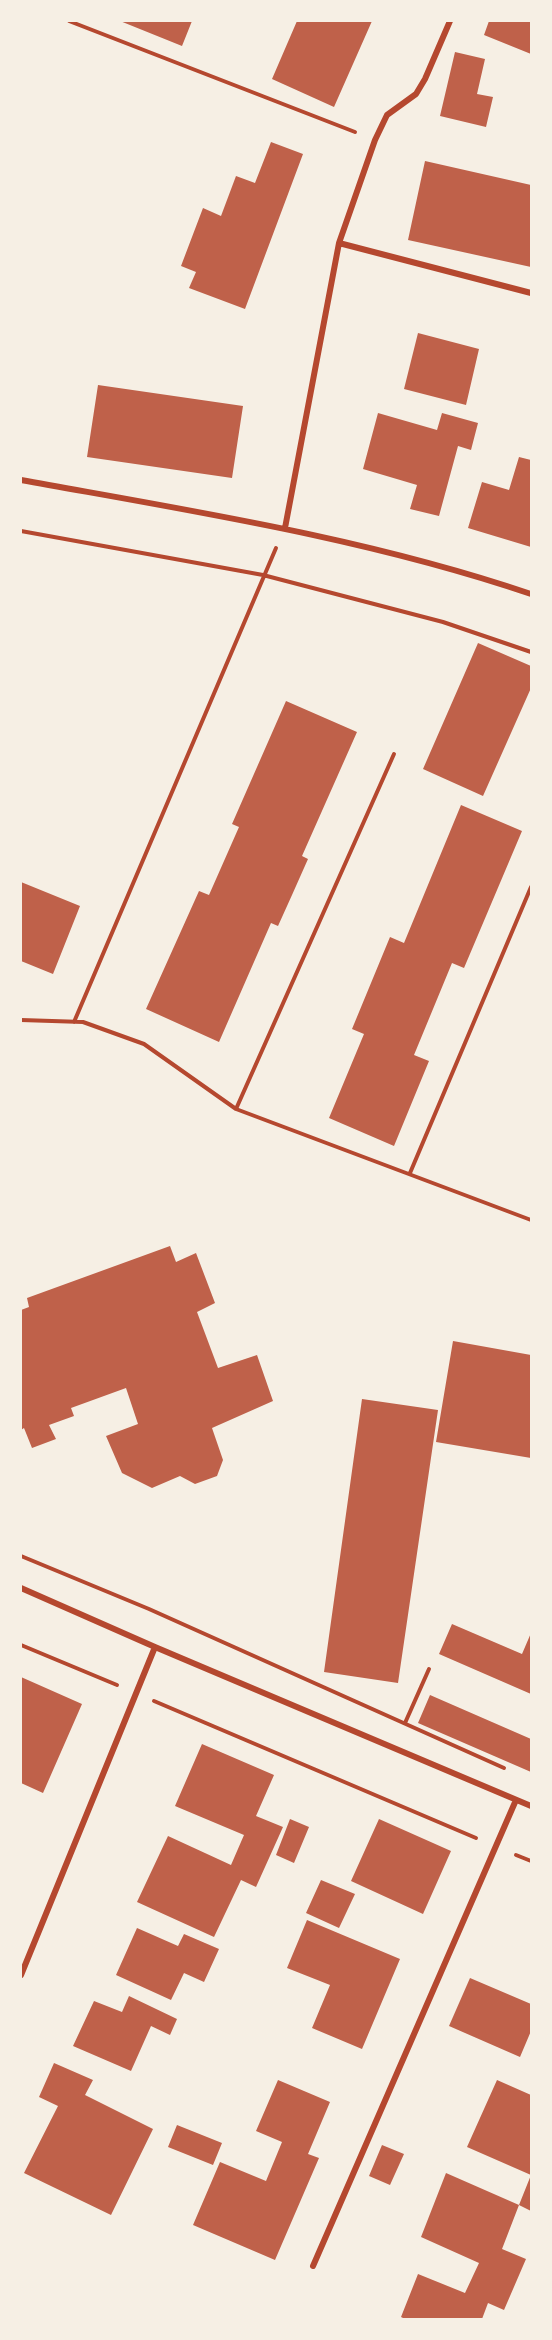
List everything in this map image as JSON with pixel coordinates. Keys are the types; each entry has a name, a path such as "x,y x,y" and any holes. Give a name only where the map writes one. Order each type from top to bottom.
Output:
{"street":[{"path":"285,528 339,243 375,140 387,115 416,94 425,80 450,21"},
{"path":"339,243 531,292"},
{"path":"21,480 285,528 461,571 531,594"},
{"path":"21,1588 531,1806"},
{"path":"21,1975 155,1647"},
{"path":"313,2266 516,1800"}],"path":[{"path":"69,21 375,140"},
{"path":"74,1022 285,528"},
{"path":"21,531 263,575 443,622 531,652"},
{"path":"236,1109 394,754"},
{"path":"410,1173 531,887"},
{"path":"21,1020 83,1022 144,1044 236,1109 531,1220"},
{"path":"21,1556 149,1609 510,1770"},
{"path":"21,1645 531,1861"},
{"path":"405,1723 429,1669"}],"building":[{"path":"120,21 192,21 182,46"},
{"path":"297,21 372,21 334,107 272,79"},
{"path":"489,21 531,21 531,54 484,35"},
{"path":"455,52 485,59 477,94 493,97 486,127 440,116"},
{"path":"271,142 303,154 245,309 189,288 196,272 181,266 203,208 221,216 236,176 255,183"},
{"path":"425,161 531,185 531,267 408,240"},
{"path":"418,333 479,349 466,405 404,389"},
{"path":"98,385 243,406 232,478 87,457"},
{"path":"378,413 437,430 442,413 478,423 471,450 458,446 439,516 410,509 417,485 363,469"},
{"path":"519,457 531,460 531,547 468,528 482,482 509,490"},
{"path":"478,643 531,666 531,688 483,796 423,769"},
{"path":"286,701 357,732 302,856 308,859 292,895 278,926 271,923 219,1042 146,1009 199,891 209,895 239,827 232,824"},
{"path":"461,805 522,831 464,968 452,963 414,1055 429,1061 394,1146 329,1118 364,1034 352,1029 390,937 404,943"},
{"path":"21,882 80,906 53,974 21,961"},
{"path":"170,1246 176,1262 196,1253 215,1303 197,1312 218,1368 257,1355 273,1401 212,1428 223,1460 217,1476 195,1484 180,1476 152,1488 122,1473 106,1436 138,1424 126,1388 71,1408 74,1416 49,1425 56,1439 32,1448 24,1428 21,1430 21,1310 29,1307 27,1298"},
{"path":"453,1341 531,1355 531,1458 436,1442"},
{"path":"362,1399 438,1410 398,1683 324,1672"},
{"path":"452,1624 522,1654 531,1633 531,1694 439,1654"},
{"path":"21,1677 82,1704 43,1793 21,1783"},
{"path":"430,1695 531,1739 531,1772 418,1723"},
{"path":"202,1744 274,1775 256,1816 283,1827 256,1887 241,1880 214,1937 137,1902 168,1836 231,1865 244,1835 175,1806"},
{"path":"290,1819 309,1827 294,1863 276,1855"},
{"path":"379,1819 451,1851 423,1914 351,1881"},
{"path":"321,1880 355,1894 339,1928 306,1913"},
{"path":"307,1920 400,1959 362,2049 312,2028 330,1985 287,1968"},
{"path":"137,1928 178,1946 184,1934 219,1949 204,1982 184,1973 171,2000 116,1975"},
{"path":"470,1978 531,2004 531,2031 520,2057 449,2026"},
{"path":"129,1996 177,2019 170,2035 151,2026 131,2071 73,2046 94,2001 122,2012"},
{"path":"54,2063 93,2080 85,2095 153,2129 111,2215 24,2173 58,2106 39,2097"},
{"path":"278,2080 330,2102 308,2154 319,2158 275,2260 193,2225 220,2162 266,2181 282,2142 256,2131"},
{"path":"497,2080 531,2095 531,2175 467,2147"},
{"path":"177,2125 222,2143 213,2165 168,2147"},
{"path":"382,2145 404,2154 390,2185 369,2176"},
{"path":"446,2173 519,2205 502,2249 526,2259 504,2310 488,2303 482,2319 405,2319 401,2317 418,2274 465,2293 479,2263 421,2237"},
{"path":"531,2175 531,2211 519,2205"}]}
